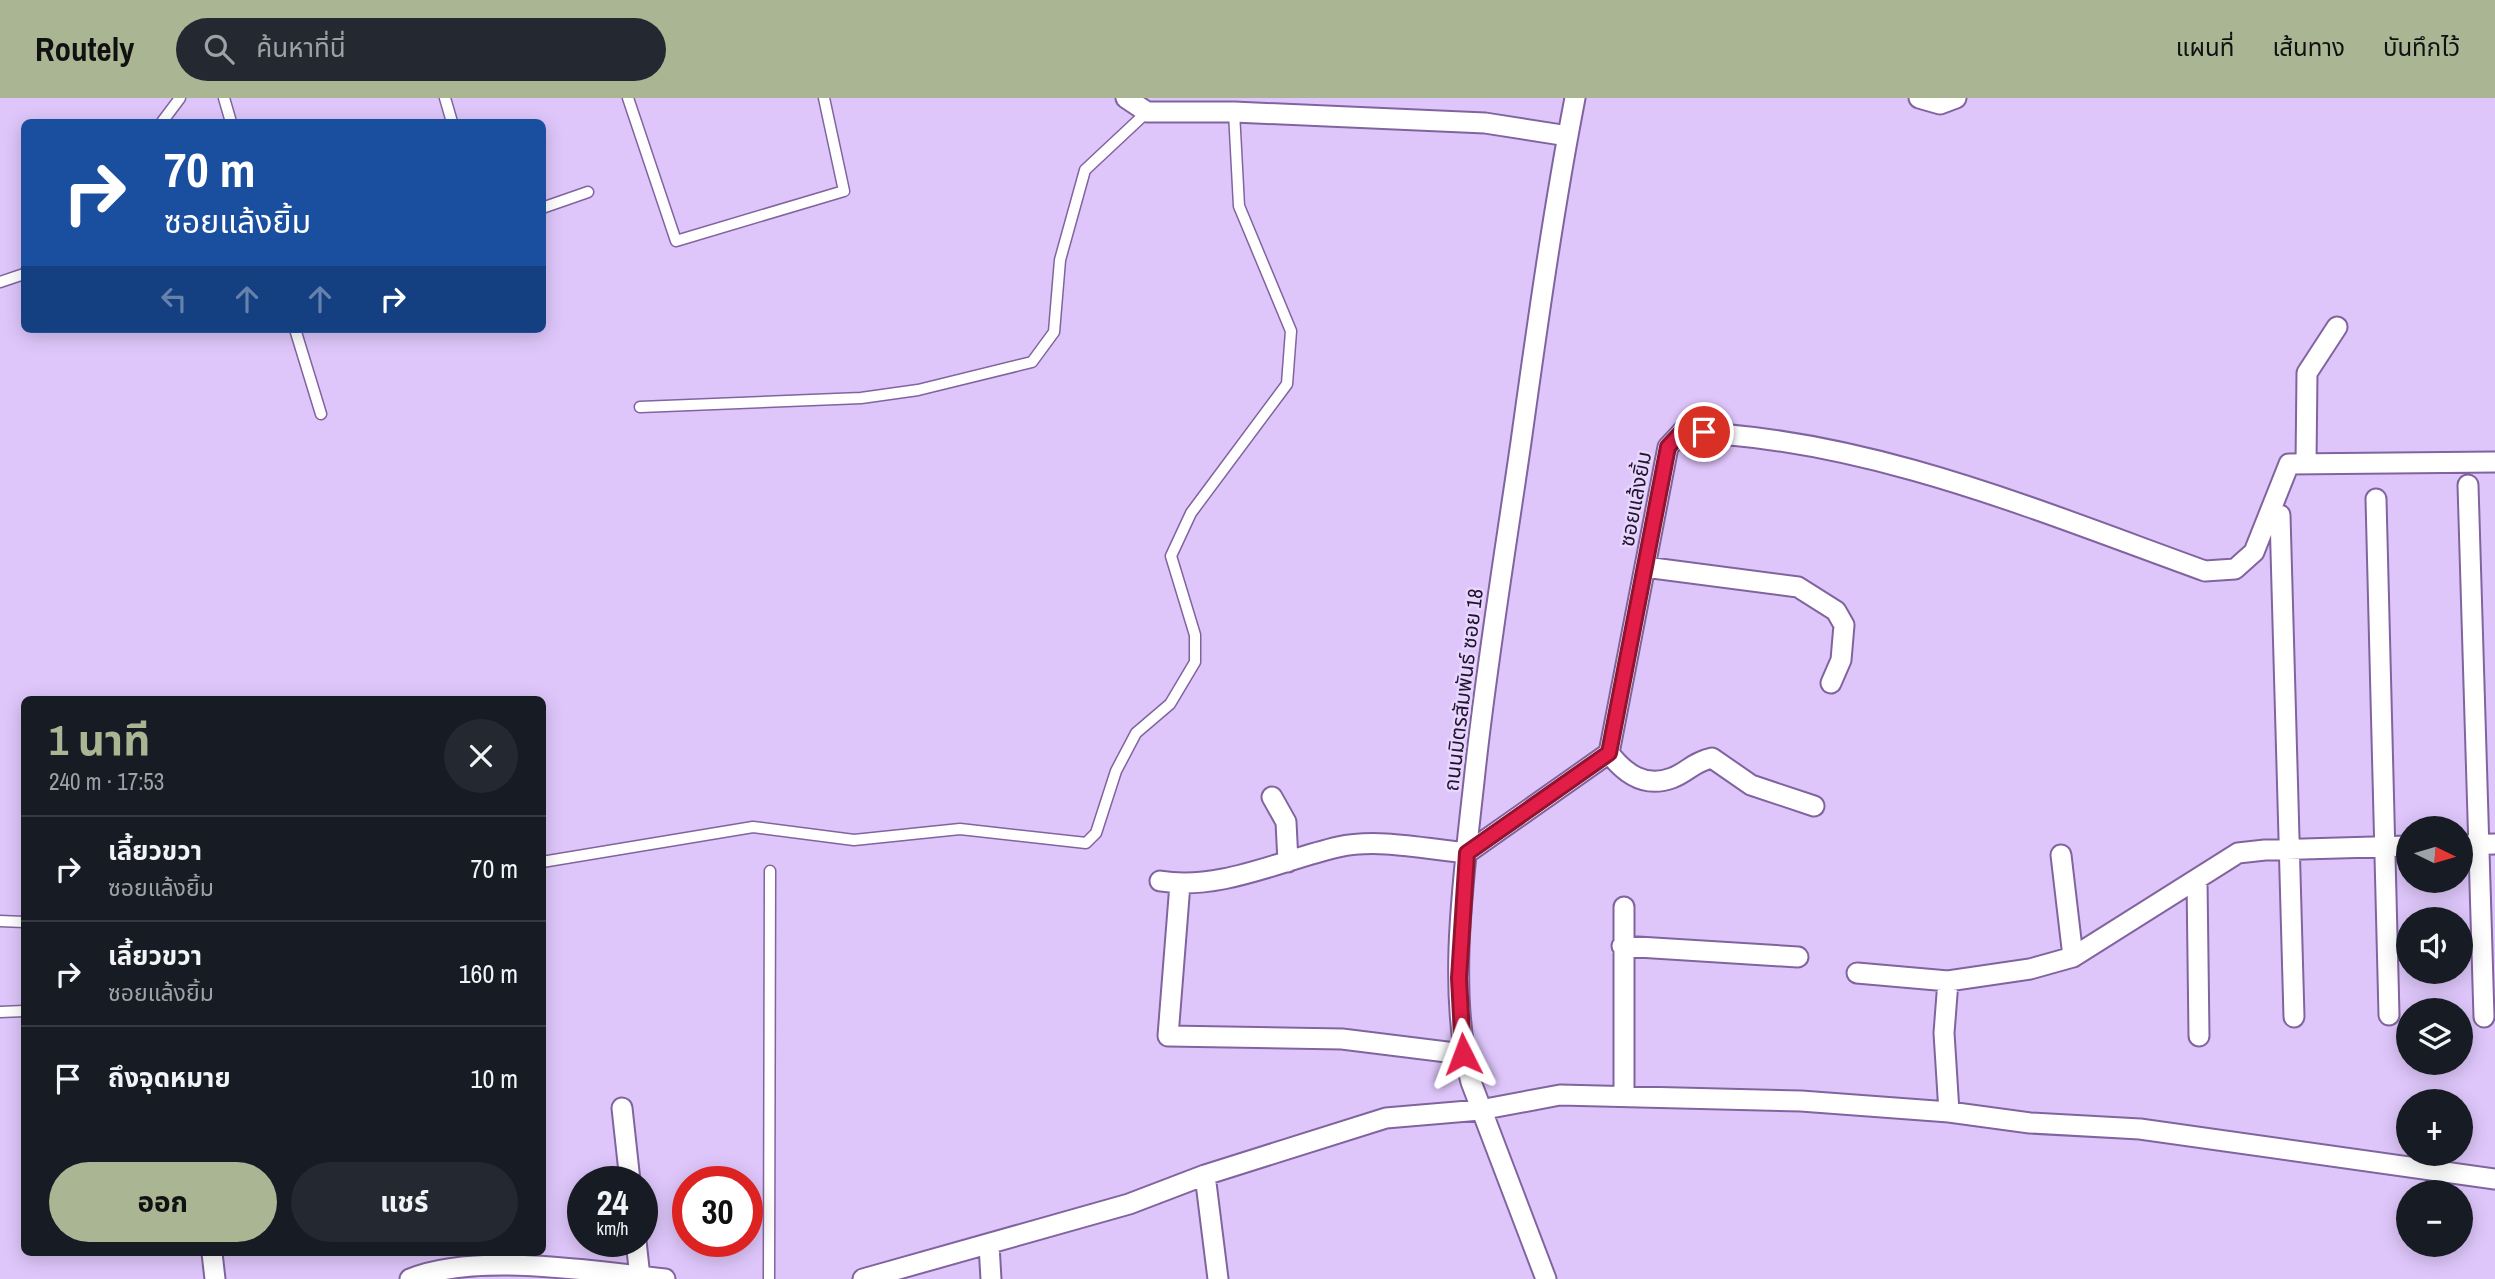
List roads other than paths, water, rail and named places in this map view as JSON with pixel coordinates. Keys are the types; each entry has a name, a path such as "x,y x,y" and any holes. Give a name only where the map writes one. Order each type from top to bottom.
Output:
{"street":[{"path":"1126,98 1147,112 1234,112 1485,123 1568,136"},
{"name":"ถนนมิตรสัมพันธ์ ซอย 18","path":"1546,1279 1480,1110 1463,1054 1459,978 1467,853 1489,648 1543,277 1576,98"},
{"path":"1919,98 1940,104 1956,98"},
{"path":"2336,327 2307,373 2306,463 2495,462"},
{"name":"ซอยแล้งยิ้ม","path":"1609,753 1668,447 1682,432 1727,433 1799,443 1966,485 2205,571 2235,569 2246,563 2254,552 2289,464 2306,463"},
{"path":"2469,485 2484,1017"},
{"path":"2376,499 2389,1015"},
{"path":"2280,515 2294,1017"},
{"path":"1645,567 1798,587 1836,611 1844,625 1841,660 1831,683"},
{"path":"1463,1054 1342,1039 1168,1037 1170,883 1216,880 1341,846 1382,845 1467,853 1609,753 1622,771 1645,782 1672,778 1696,761 1712,758 1751,785 1814,806"},
{"path":"1272,797 1286,822 1288,862"},
{"path":"1857,973 1948,981 2030,970 2073,957 2238,853 2396,847"},
{"path":"2061,855 2073,957"},
{"path":"2197,880 2199,1036"},
{"path":"1624,907 1624,1095"},
{"path":"1622,946 1798,957"},
{"path":"1948,981 1944,1033 1949,1112"},
{"path":"863,1279 1129,1204 1205,1175 1386,1118 1480,1110 1560,1095 1801,1101 1949,1112 2030,1123 2140,1129 2495,1179"},
{"path":"622,1108 628,1166"},
{"path":"1205,1175 1218,1279"},
{"path":"989,1245 991,1279"},
{"path":"212,1256 215,1279"},
{"path":"410,1279 424,1273 489,1263 568,1275 652,1278 643,1257"}],"lane":[{"path":"164,119 180,98"},
{"path":"223,98 230,119"},
{"path":"445,98 451,119"},
{"path":"628,98 676,241 844,191 824,98"},
{"path":"640,407 861,398 918,390 1032,362 1054,332 1060,260 1085,170 1147,112"},
{"path":"546,861 753,827 854,840 960,829 1086,844 1096,833 1116,771 1136,733 1170,705 1195,662 1195,635 1171,556 1191,513 1287,384 1291,331 1239,206 1234,112"},
{"path":"546,207 589,192"},
{"path":"0,282 21,275"},
{"path":"296,333 321,414"},
{"path":"769,1279 770,871"},
{"path":"0,921 21,922"},
{"path":"0,1012 21,1011"}]}
